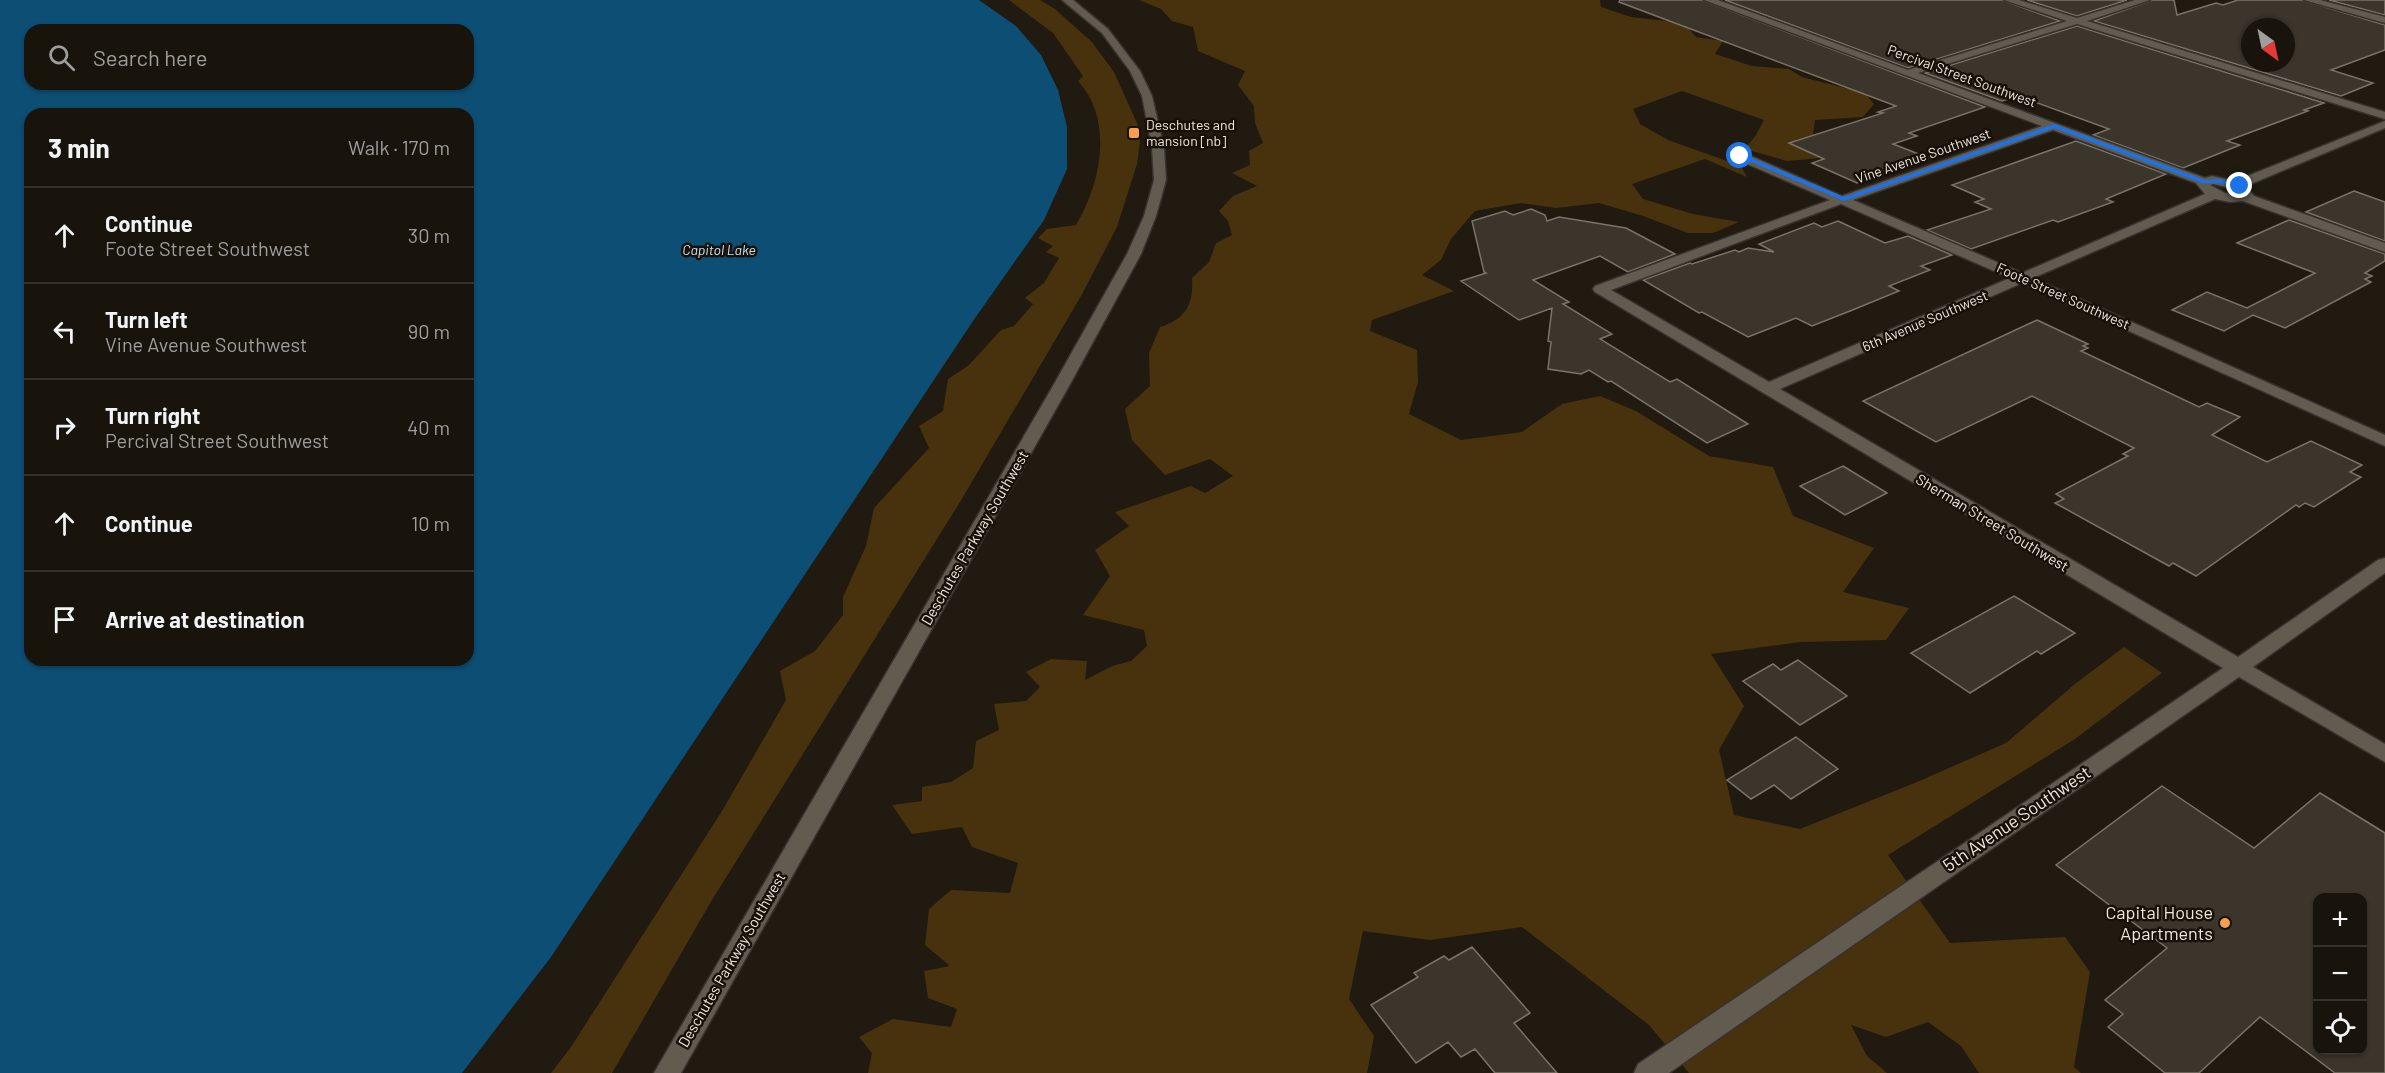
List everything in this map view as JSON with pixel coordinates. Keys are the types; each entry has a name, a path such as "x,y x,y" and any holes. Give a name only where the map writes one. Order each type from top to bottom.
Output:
{"street":[{"name":"Deschutes Parkway Southwest","path":"667,1073 1061,386 1134,254 1150,216 1160,180 1155,127 1147,96 1135,71 1105,31 1067,0"},
{"name":"Percival Street Southwest","path":"1709,0 2204,182"},
{"path":"2009,0 2385,116"},
{"path":"1908,73 2145,0"},
{"path":"2309,0 2385,20"},
{"path":"2237,185 2385,124"},
{"name":"Vine Avenue Southwest","path":"1600,289 1844,199 2054,126"},
{"name":"Foote Street Southwest","path":"1740,156 1844,199 2385,441"},
{"path":"2246,197 2248,192 2237,185 2219,181 2204,182 2203,187 2215,194 2233,198 2246,197 2385,248"},
{"name":"6th Avenue Southwest","path":"1766,389 2024,279 2215,194"},
{"name":"Sherman Street Southwest","path":"1600,289 2385,754"},
{"name":"5th Avenue Southwest","path":"1647,1073 2238,668 2385,564"}],"shaded area":[{"path":"1009,0 1040,0 1055,9 1092,42 1114,72 1141,132 1137,164 1117,227 1081,296 960,502 712,900 612,1073 551,1073 571,1047 722,811 786,700 780,671 815,651 843,615 843,597 866,546 874,508 929,448 919,426 943,411 948,379 969,365 1001,330 1014,326 1033,304 1025,298 1044,283 1059,258 1046,252 1053,246 1038,238 1047,229 1076,225 1085,208 1097,171 1100,133 1089,97 1078,81 1083,76 1053,33"},
{"path":"1139,0 1600,0 1601,7 1631,17 1684,23 1696,37 1723,41 1715,54 1752,66 1789,69 1802,77 1865,93 1874,104 1863,117 1815,120 1813,134 1842,156 1787,161 1745,149 1764,120 1682,91 1633,109 1640,124 1668,140 1741,166 1747,177 1705,159 1632,184 1643,199 1693,214 1739,222 1713,233 1688,233 1599,203 1556,208 1521,203 1475,211 1451,239 1441,260 1422,275 1454,291 1372,320 1370,331 1417,350 1418,382 1409,414 1461,440 1522,432 1562,404 1600,396 1636,411 1709,456 1773,467 1793,516 1874,548 1843,592 1909,608 1886,640 1801,642 1711,654 1744,706 1719,750 1734,815 1800,829 1917,782 2006,743 2075,684 2124,647 2162,673 2075,739 1888,855 1950,943 2065,937 2090,972 2074,1067 2081,1073 1979,1073 1961,1046 1928,1022 1886,1037 1851,1025 1867,1056 1887,1073 1689,1073 1649,1025 1522,927 1430,940 1363,931 1349,999 1374,1036 1367,1073 868,1073 872,1053 859,1037 893,1019 951,1027 957,1009 928,998 924,971 950,966 925,945 929,909 951,890 1010,893 1018,863 972,847 962,827 912,834 892,805 922,801 922,787 951,782 973,768 976,741 999,730 994,704 1026,701 1040,687 1026,672 1051,659 1087,661 1085,680 1112,666 1131,661 1147,646 1144,630 1083,615 1110,576 1095,550 1129,526 1115,512 1191,486 1205,493 1233,476 1210,459 1165,475 1132,440 1125,409 1150,386 1149,353 1160,327 1176,320 1186,310 1191,296 1192,278 1209,262 1216,243 1232,235 1228,221 1219,211 1233,196 1257,186 1232,173 1250,165 1249,151 1263,143 1255,123 1254,106 1238,85 1245,71 1198,51 1193,27 1172,21 1161,9"}],"water":[{"name":"Capitol Lake","path":"0,0 979,0 1016,26 1041,55 1058,90 1067,127 1067,169 1044,220 973,321 551,957 462,1073 0,1073"}],"building":[{"path":"1620,0 1702,0 1985,107 1909,133 1917,136 1893,144 1929,158 1857,183 1812,163 1824,159 1789,143 1883,113 1878,112 1896,106 1619,2"},
{"path":"1725,0 2002,0 2060,21 1908,68"},
{"path":"2027,0 2127,0 2077,16"},
{"path":"2152,0 2174,0 2177,15 2216,3 2223,5 2238,0 2302,0 2385,25 2385,50 2331,70 2373,83 2341,96 2262,72 2295,72 2295,18 2241,18 2241,66 2094,21"},
{"path":"2329,0 2385,0 2385,15"},
{"path":"2077,26 2324,103 2227,141 2240,145 2183,168 2093,135 2109,129 2018,96 2002,101 1925,73"},
{"path":"2076,141 2166,174 2106,199 2113,202 1971,249 1927,230 1991,209 1975,202 1984,199 1952,185"},
{"path":"2354,191 2385,202 2385,241 2306,212"},
{"path":"1531,209 1545,215 1547,221 1559,217 1626,228 1675,254 1628,272 1600,256 1533,280 1569,302 1563,304 1612,334 1600,339 1670,382 1677,379 1748,424 1707,443 1611,381 1608,382 1589,370 1581,374 1548,369 1551,342 1548,341 1552,308 1519,320 1461,281 1486,273 1472,221 1505,211 1513,215"},
{"path":"2289,220 2385,254 2385,261 2365,273 2372,276 2365,279 2371,282 2285,328 2253,315 2224,331 2172,310 2207,292 2247,308 2315,273 2237,243"},
{"path":"1838,221 1885,243 1908,236 1952,255 1921,266 1930,270 1889,286 1899,291 1850,311 1812,326 1796,318 1748,337 1702,312 1699,313 1643,280 1735,250 1739,252 1748,248 1774,252 1759,244 1814,223 1822,227"},
{"path":"2037,320 2088,344 2083,346 2088,348 2081,351 2199,407 2207,403 2240,417 2212,435 2267,462 2311,441 2362,465 2350,472 2361,477 2314,507 2305,503 2299,507 2296,505 2196,576 2173,563 2169,566 2055,503 2064,499 2056,494 2128,456 2123,454 2134,448 2032,396 1936,442 1863,401"},
{"path":"1843,466 1887,493 1845,515 1800,486"},
{"path":"2014,596 2075,633 2041,654 2037,651 1970,693 1911,653"},
{"path":"1798,660 1847,696 1800,725 1743,681 1773,664 1781,670"},
{"path":"1796,737 1838,769 1791,799 1774,785 1751,799 1727,780"},
{"name":"Capital House Apartments","path":"2162,786 2254,848 2320,793 2385,833 2385,1073 2335,1073 2260,1017 2199,1073 2165,1073 2108,1027 2123,1014 2105,1000 2167,948 2056,865"},
{"path":"1472,947 1530,1013 1514,1023 1557,1073 1495,1073 1475,1049 1461,1057 1448,1042 1416,1063 1371,1005 1418,977 1414,973 1444,956 1449,960"}],"place":[{"name":"Deschutes and mansion [nb]","path":"1134,133"},
{"name":"Capital House Apartments","path":"2225,923"}],"route":[{"path":"1740,156 1844,199 2054,126 2204,182 2212,180 2240,186"}]}
